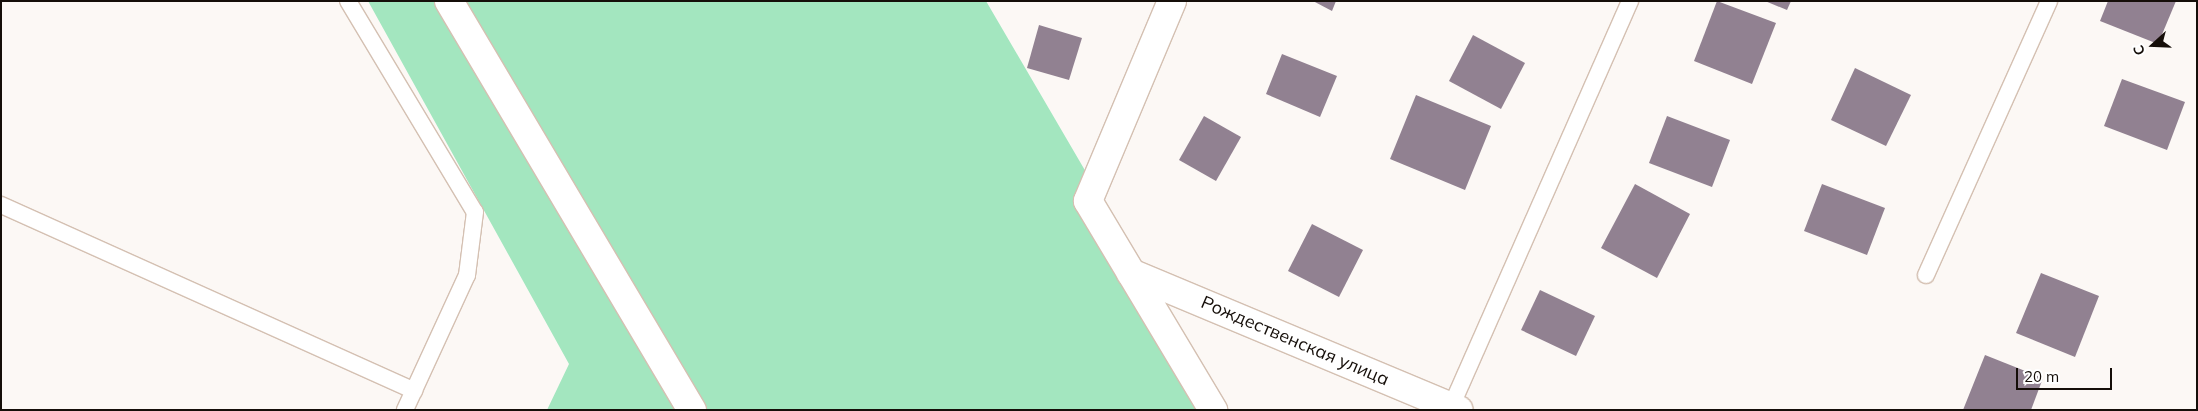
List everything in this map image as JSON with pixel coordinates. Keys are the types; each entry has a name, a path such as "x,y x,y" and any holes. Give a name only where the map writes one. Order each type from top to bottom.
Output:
{"street":[{"path":"448,1 692,410"},
{"path":"1172,1 1088,201 1213,410"},
{"name":"Рождественская улица","path":"1131,273 1454,408"}],"lane":[{"path":"348,1 475,212 467,276 405,410"},
{"path":"1454,408 1630,1"},
{"path":"1926,275 2049,1"},
{"path":"1,205 414,391"}],"green space":[{"path":"368,1 986,1 1225,410 547,410 569,364"}],"building":[{"path":"1313,1 1336,1 1332,11"},
{"path":"1717,1 1776,23 1752,84 1694,61"},
{"path":"1765,1 1791,1 1787,10"},
{"path":"2108,1 2176,1 2158,44 2100,21"},
{"path":"1039,25 1082,38 1069,80 1027,68"},
{"path":"1473,35 1525,63 1501,109 1449,81"},
{"path":"1282,54 1337,76 1320,117 1266,94"},
{"path":"1855,68 1911,95 1886,146 1831,120"},
{"path":"2122,79 2185,102 2167,150 2104,126"},
{"path":"1416,95 1491,126 1465,190 1390,159"},
{"path":"1204,116 1241,137 1216,181 1179,160"},
{"path":"1667,116 1730,140 1712,187 1649,163"},
{"path":"1635,184 1690,214 1657,278 1601,248"},
{"path":"1822,184 1885,208 1867,255 1804,231"},
{"path":"1312,224 1363,250 1339,297 1288,271"},
{"path":"2041,273 2099,296 2075,357 2016,333"},
{"path":"1540,290 1595,316 1576,356 1521,330"},
{"path":"1985,355 2043,378 2031,410 1963,410"}]}
